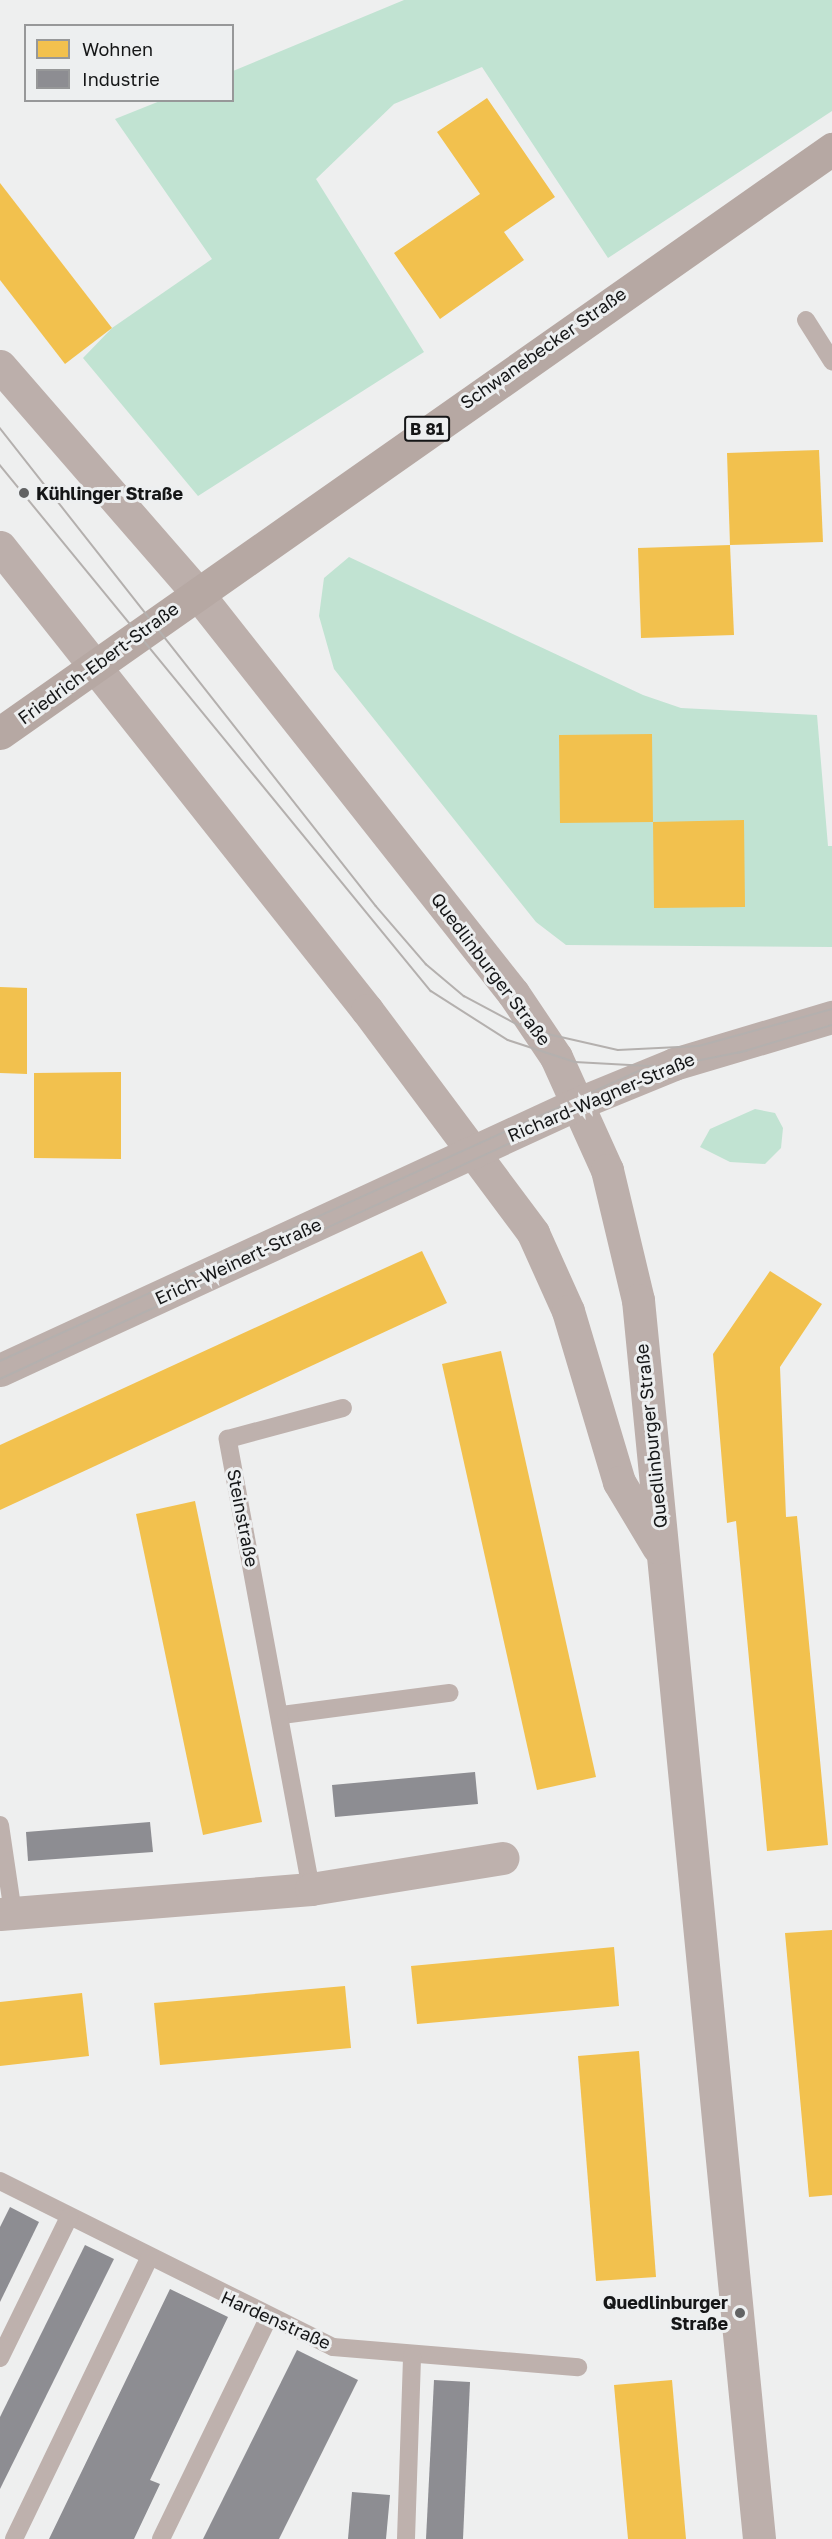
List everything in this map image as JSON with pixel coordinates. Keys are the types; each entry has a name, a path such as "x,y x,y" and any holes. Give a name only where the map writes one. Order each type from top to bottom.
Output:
{"main road":[{"name":"Schwanebecker Straße","path":"196,593 832,149"},
{"path":"0,366 196,593"},
{"path":"0,547 95,668"},
{"name":"Friedrich-Ebert-Straße","path":"0,733 95,668 196,593"},
{"name":"Quedlinburger Straße","path":"196,593 544,1035 579,1103 615,1194 631,1256 663,1554 759,2539"},
{"name":"Quedlinburger Straße","path":"95,668 476,1150 533,1233 568,1311 619,1482 663,1554"},
{"name":"Richard-Wagner-Straße","path":"476,1150 579,1103 674,1064 832,1017"},
{"name":"Erich-Weinert-Straße","path":"0,1370 476,1150"}],"street":[{"path":"6,1913 310,1889 503,1858"}],"lane":[{"path":"806,320 832,361"},
{"name":"Steinstraße","path":"310,1889 282,1715 228,1439 343,1408"},
{"path":"282,1715 450,1693"},
{"path":"0,1825 6,1913"},
{"name":"Hardenstraße","path":"0,2181 268,2319 333,2347 412,2356 578,2367"},
{"path":"0,2358 69,2217"},
{"path":"14,2539 149,2258"},
{"path":"161,2539 268,2319"},
{"path":"406,2539 412,2356"}],"green space":[{"path":"404,0 832,0 832,111 608,258 482,67 394,104 316,179 424,352 198,496 83,358 112,328 212,259 115,119 158,102 234,102 234,71"},
{"path":"349,557 643,695 681,708 817,715 828,846 832,846 832,947 566,945 536,922 334,669 319,616 324,578"},
{"path":"755,1109 775,1113 783,1128 781,1148 765,1164 730,1162 700,1147 710,1129"}],"building: Wohnen":[{"path":"487,98 555,197 504,232 524,260 440,319 394,253 480,194 437,132"},
{"path":"0,183 112,328 65,364 0,280"},
{"path":"819,450 823,542 730,545 727,453"},
{"path":"730,545 734,635 641,638 638,548"},
{"path":"652,734 653,822 560,823 559,735"},
{"path":"744,820 745,907 654,908 653,822"},
{"path":"0,987 27,988 27,1074 0,1073"},
{"path":"121,1072 121,1159 34,1158 34,1073"},
{"path":"422,1251 447,1303 0,1510 0,1445"},
{"path":"770,1271 822,1304 780,1367 786,1517 797,1516 828,1845 767,1851 736,1521 727,1523 713,1354"},
{"path":"501,1351 596,1777 537,1790 442,1364"},
{"path":"195,1501 262,1822 203,1835 136,1514"},
{"path":"832,1930 832,2195 809,2197 785,1933"},
{"path":"614,1947 619,2006 417,2024 411,1966"},
{"path":"345,1986 351,2048 160,2065 154,2003"},
{"path":"82,1993 89,2056 0,2066 0,2002"},
{"path":"639,2051 656,2277 596,2281 578,2056"},
{"path":"672,2380 686,2539 628,2539 614,2385"}],"building: Industrie":[{"path":"475,1772 478,1804 335,1817 332,1785"},
{"path":"150,1822 153,1852 28,1861 26,1832"},
{"path":"10,2207 39,2222 0,2302 0,2227"},
{"path":"85,2245 114,2259 0,2489 0,2417"},
{"path":"170,2289 228,2317 150,2480 160,2484 134,2539 49,2539"},
{"path":"297,2350 358,2380 279,2539 203,2539"},
{"path":"434,2380 470,2382 463,2539 426,2539"},
{"path":"352,2492 390,2495 386,2539 348,2539"}],"tram line":[{"path":"0,428 376,906 426,964 464,996 526,1029 618,1050 699,1046 832,1009"},
{"path":"0,465 431,991 508,1040 575,1062 666,1067 746,1051"},
{"path":"738,1053 832,1025"},
{"path":"0,1361 641,1070"},
{"path":"0,1379 582,1110 686,1070"}],"place":[{"name":"Kühlinger Straße","path":"24,493"},
{"name":"Quedlinburger Straße","path":"740,2313"}]}
